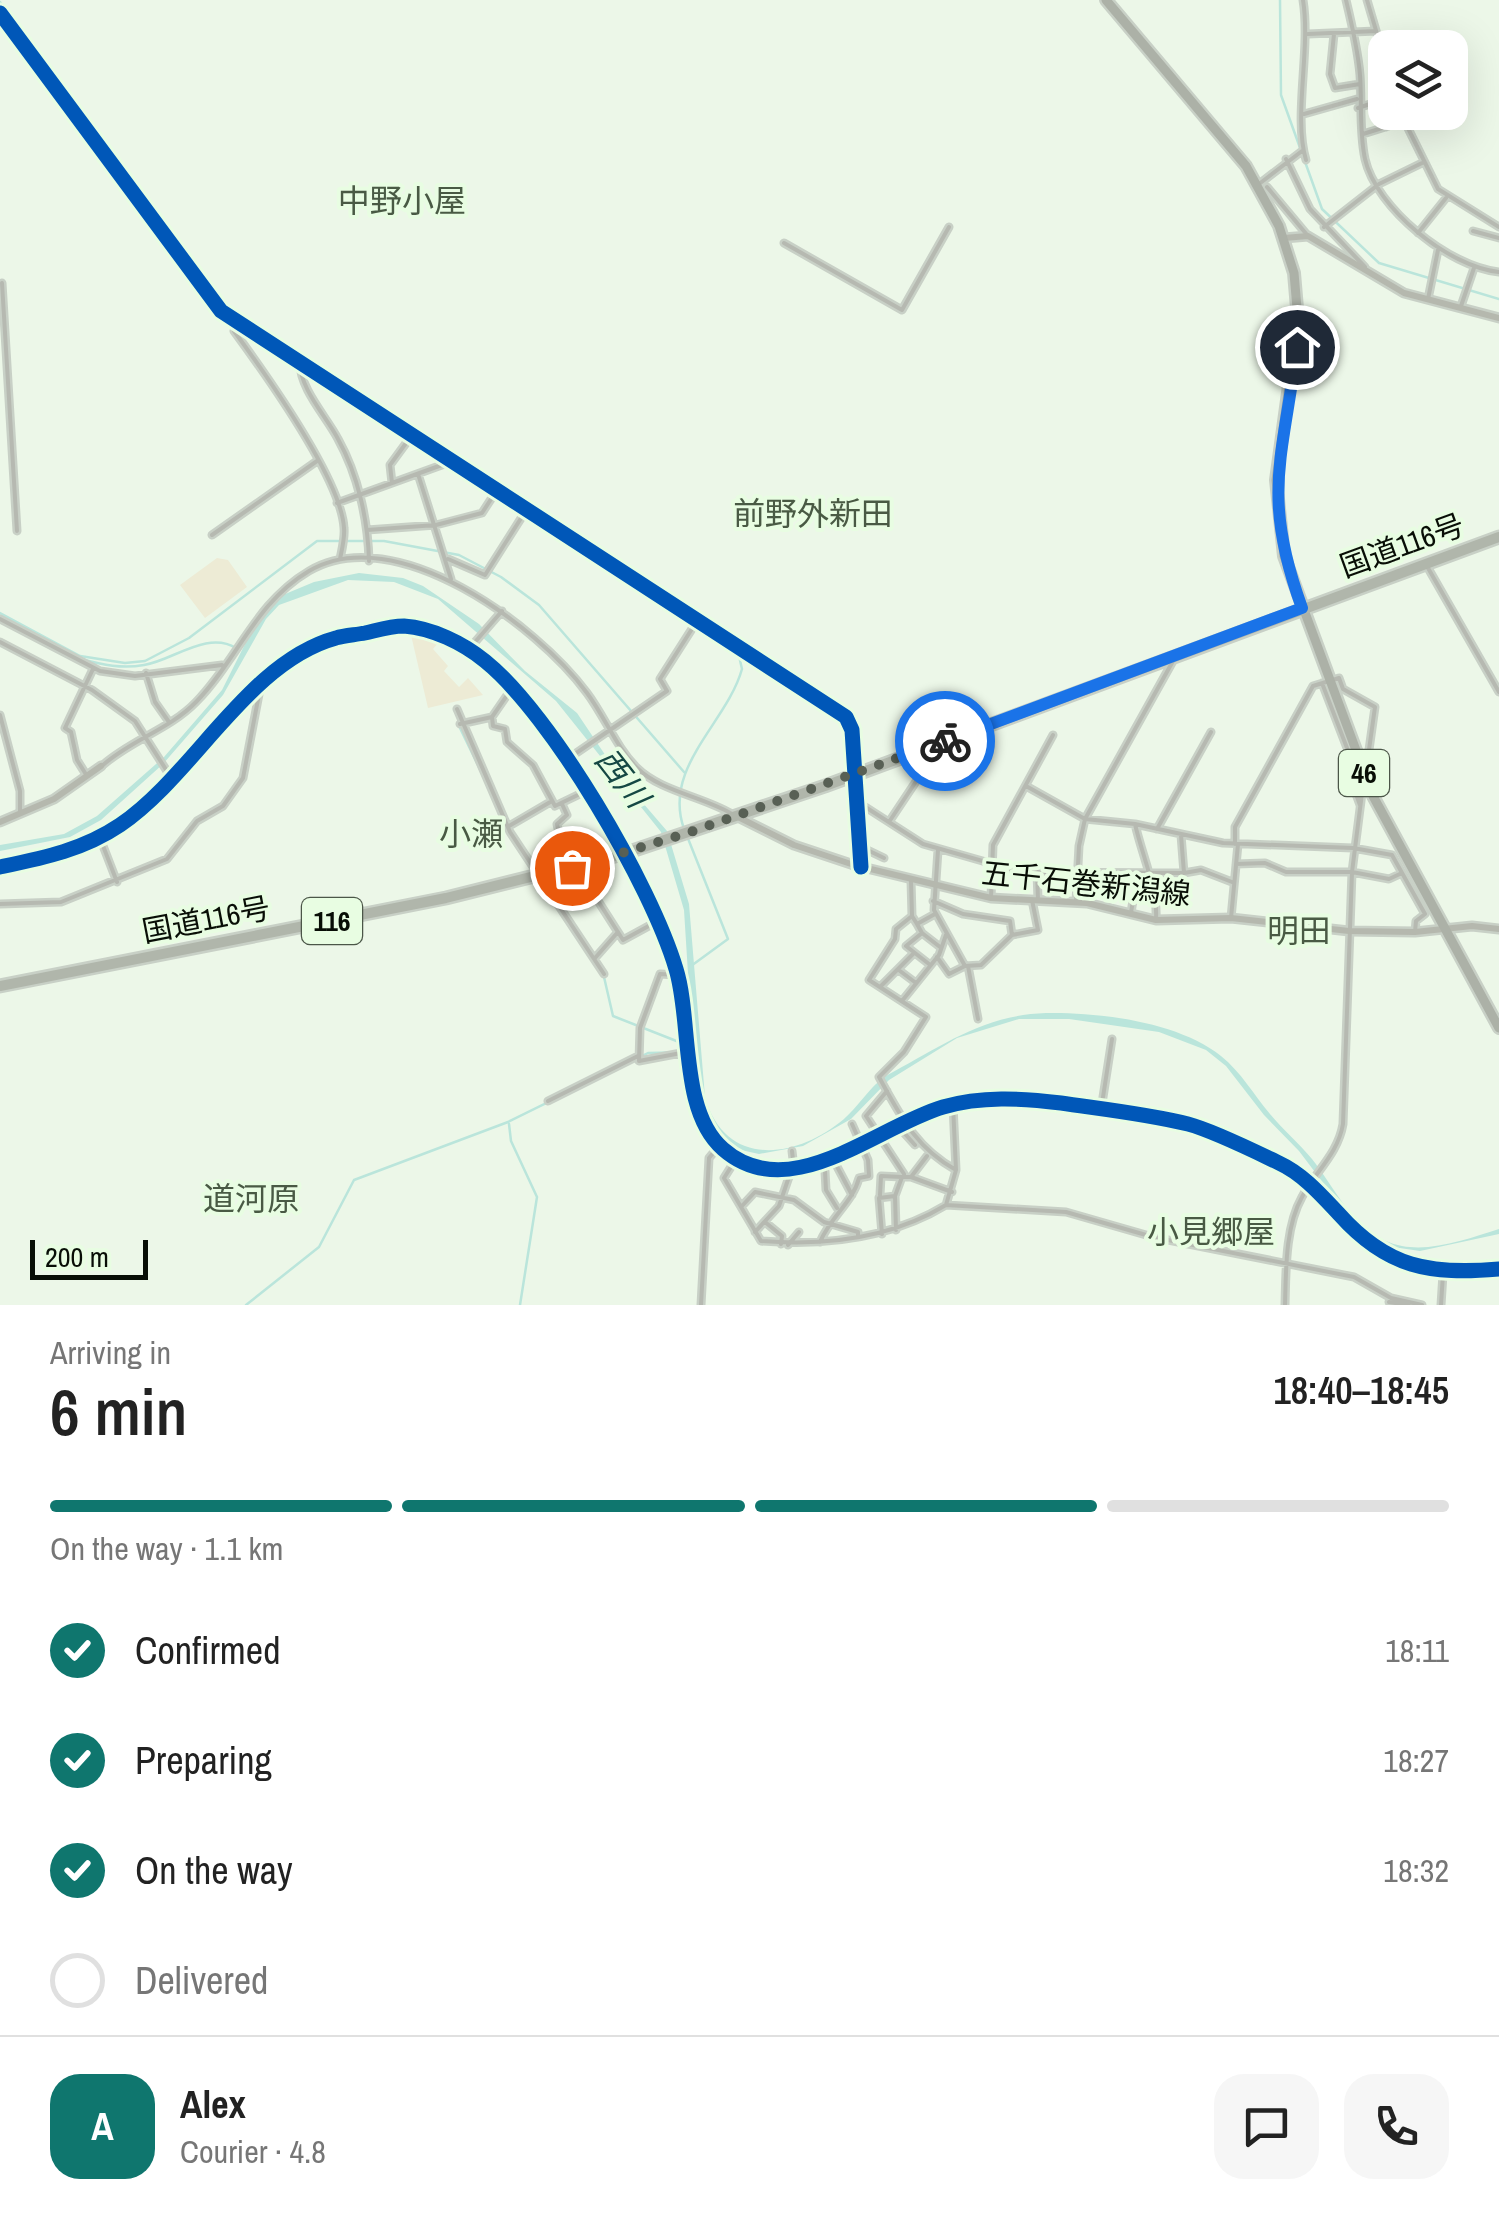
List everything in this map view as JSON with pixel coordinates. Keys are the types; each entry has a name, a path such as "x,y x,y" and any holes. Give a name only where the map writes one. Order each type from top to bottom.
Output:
{"highway":[{"name":"国道116号","path":"0,986 539,876 623,854 941,743 1499,536"}],"main road":[{"name":"46","path":"1106,0 1263,186 1284,238 1296,289 1297,334 1276,500 1284,556 1326,681 1365,778 1499,1028"}],"street":[{"path":"1304,0 1308,34 1303,151 1306,160"},
{"path":"1346,0 1360,84 1358,108 1366,164 1418,233 1438,250 1474,268 1499,272"},
{"path":"1367,0 1376,30"},
{"path":"1,17 217,308 846,717 852,730 861,867"},
{"path":"1308,34 1368,32"},
{"path":"1334,34 1330,74 1334,88 1360,84"},
{"path":"1304,114 1358,98"},
{"path":"1358,108 1368,105"},
{"path":"1363,134 1376,130"},
{"path":"1407,130 1422,163 1447,197 1499,227"},
{"path":"1303,151 1286,160 1263,186 1308,236 1379,280 1428,301 1499,318"},
{"path":"1286,160 1306,204 1324,227 1379,275"},
{"path":"1324,227 1379,184 1422,163"},
{"path":"1418,233 1447,197"},
{"path":"784,243 902,310 949,227"},
{"path":"1473,231 1499,238"},
{"path":"1327,246 1333,235"},
{"path":"1284,238 1308,236"},
{"path":"1428,301 1438,250"},
{"path":"1460,310 1474,268"},
{"path":"2,283 17,531"},
{"path":"238,324 234,330 317,461 337,503 344,530 340,559"},
{"path":"300,363 304,379 340,443 359,495 368,530 368,561"},
{"path":"392,483 390,465 412,436"},
{"path":"212,536 317,461"},
{"path":"337,503 452,461"},
{"path":"418,474 448,559 450,579"},
{"path":"368,530 436,525 482,513 496,491"},
{"path":"448,559 485,575 525,511"},
{"path":"0,822 20,815 87,776 199,699 275,596 307,572 340,559 404,565 450,579 503,610 579,683 644,774 737,816"},
{"path":"1426,564 1499,692"},
{"path":"469,649 503,610"},
{"path":"0,619 92,669 146,674 222,665"},
{"path":"569,758 666,691 660,679 697,621"},
{"path":"0,866 60,854 100,838 126,822 260,686 281,667 327,640 388,627 421,629 469,649 512,688 569,758 657,921 678,975 701,1112 718,1146 736,1159 765,1169 793,1168 832,1157 899,1124 953,1104 1015,1099 1101,1110 1202,1129 1281,1164 1378,1250 1443,1274 1499,1270"},
{"path":"1,643 87,687 135,721 172,779"},
{"path":"1076,902 1085,819 1175,656"},
{"path":"87,776 77,760 71,732 65,728 92,669"},
{"path":"146,674 154,702 169,722"},
{"path":"1231,918 1236,826 1313,686 1338,678 1343,689 1375,707 1368,758 1373,773 1356,784 1362,793 1352,872 1343,1124 1323,1168 1299,1204 1287,1264 1285,1305"},
{"path":"1326,681 1357,774 1353,786 1360,806"},
{"path":"0,904 61,902 117,882 166,858 196,821 219,809 234,793 242,778 260,686"},
{"path":"512,688 492,717 493,726 506,730 509,744 533,765 555,806 586,791"},
{"path":"457,709 460,724 508,826 604,974"},
{"path":"0,715 20,791 20,815"},
{"path":"460,724 492,717"},
{"path":"1157,830 1211,732"},
{"path":"991,898 994,844 1054,736"},
{"path":"889,822 941,743"},
{"path":"1026,786 1085,819 1135,824 1236,844 1354,848 1392,855 1425,914 1416,921 1415,932"},
{"path":"508,826 552,801"},
{"path":"856,801 938,850 1021,872 1201,870 1234,882"},
{"path":"562,804 567,815 558,824 561,843 618,931 628,940 657,921"},
{"name":"五千石巻新潟線","path":"737,816 794,845 861,867 991,898 1076,902 1156,920 1231,918 1349,930 1415,932 1499,929"},
{"path":"1135,824 1145,871 1157,894 1156,920"},
{"path":"1181,834 1184,873"},
{"path":"100,838 117,882"},
{"path":"859,846 884,858"},
{"path":"938,850 935,914 967,966 978,1018"},
{"path":"1236,864 1265,863 1286,872 1352,872 1390,880 1402,873"},
{"path":"937,957 949,974 981,965 1012,935 1038,930 1037,871"},
{"path":"911,879 912,916 922,933 940,947"},
{"path":"1131,913 1133,900"},
{"path":"933,901 963,914 1010,921 1012,935"},
{"path":"917,924 935,914"},
{"path":"912,916 896,929 895,939 869,980 926,1017 881,1080 899,1124 914,1145"},
{"path":"595,958 618,931"},
{"path":"906,946 922,933"},
{"path":"902,1001 937,957 946,935"},
{"path":"895,939 929,965"},
{"path":"880,987 914,953"},
{"path":"898,970 916,983"},
{"path":"678,975 660,974 640,1028 638,1060 681,1053 691,1070"},
{"path":"1101,1110 1112,1039"},
{"path":"548,1101 638,1056"},
{"path":"886,1090 866,1116 881,1133 903,1176 895,1196 896,1230"},
{"path":"946,1206 956,1170 953,1104"},
{"path":"852,1124 862,1142 869,1176"},
{"path":"899,1124 928,1155 956,1170"},
{"path":"701,1305 709,1158 718,1146"},
{"path":"755,1232 781,1199 793,1168 792,1151"},
{"path":"911,1177 928,1155"},
{"path":"832,1157 852,1194"},
{"path":"736,1159 724,1178 761,1241 820,1242 882,1234 946,1206 1066,1212 1153,1237 1356,1277 1391,1298 1422,1305"},
{"path":"826,1171 826,1190 838,1208"},
{"path":"881,1176 882,1234"},
{"path":"820,1242 828,1222 852,1194 859,1178 911,1177 952,1192"},
{"path":"741,1207 759,1191 794,1200 828,1222 858,1232 858,1237"},
{"path":"880,1195 895,1196"},
{"path":"764,1222 782,1236 785,1244"},
{"path":"785,1244 799,1232"},
{"path":"1441,1305 1443,1274"},
{"path":"1389,1302 1408,1305"}],"shaded area":[{"path":"217,558 228,560 247,587 205,618 180,585"},
{"path":"411,635 438,643 433,649 448,666 444,671 459,687 468,678 483,695 428,708"}],"water":[{"path":"359,573 403,578 423,586 479,624 525,671 577,713 618,774 667,831 689,904 705,1097 715,1120 728,1136 745,1146 784,1149 825,1133 886,1076 948,1042 984,1025 1046,1013 1114,1017 1183,1035 1221,1056 1312,1159 1350,1212 1386,1241 1426,1247 1499,1229 1499,1234 1420,1251 1386,1246 1355,1225 1299,1151 1264,1115 1226,1066 1206,1050 1159,1032 1069,1019 1019,1019 957,1038 889,1080 851,1119 803,1146 759,1154 732,1148 717,1138 704,1109 693,1053 684,910 661,832 556,701 438,599 394,582 348,580 279,605 266,619 223,695 163,764 101,820 70,837 0,851 0,845 64,834 97,816 164,757 222,690 256,622 278,597 314,582"}],"waterway":[{"path":"1280,0 1281,95 1322,209 1379,263 1499,299"},
{"path":"0,2 106,152"},
{"path":"109,164 218,310"},
{"path":"356,396 391,419"},
{"path":"427,442 462,465"},
{"path":"0,613 80,656 125,663 145,661 189,638 317,541 384,541 459,555 501,577 539,605 684,772"},
{"path":"678,606 736,643 742,669 724,708 689,765 680,807 684,829"},
{"path":"0,616 43,639"},
{"path":"81,659 112,666 136,666 213,642 236,648"},
{"path":"459,726 491,792"},
{"path":"506,827 525,858"},
{"path":"687,836 728,939 691,966"},
{"path":"604,977 613,1016 679,1042 681,1048"},
{"path":"246,1305 319,1247 354,1180 508,1122 648,1053 694,1052"},
{"path":"509,1124 511,1141 537,1197 520,1305"}],"cycle path":[{"path":"0,13 221,311 846,717 852,730 861,867"},
{"path":"0,867 77,847 120,825 173,778 248,695 304,651 339,637 389,627 425,630 467,648 511,686 540,720 596,804 645,893 676,969 699,1112 723,1149 749,1165 776,1170 804,1166 957,1103 1001,1099 1061,1103 1210,1131 1296,1173 1357,1232 1393,1257 1452,1271 1499,1269"}],"way so far":[{"path":"572,868 688,833 945,741"}],"district":[{"name":"中野小屋","path":"402,201"},
{"name":"前野外新田","path":"813,514"},
{"name":"小瀬","path":"471,834"},
{"name":"明田","path":"1299,931"},
{"name":"道河原","path":"251,1199"},
{"name":"小見郷屋","path":"1211,1232"}],"route":[{"path":"945,741 1302,608 1284,556 1276,500 1277,460 1297,347"}],"water label":[{"name":"西川","path":"622,778"}]}
